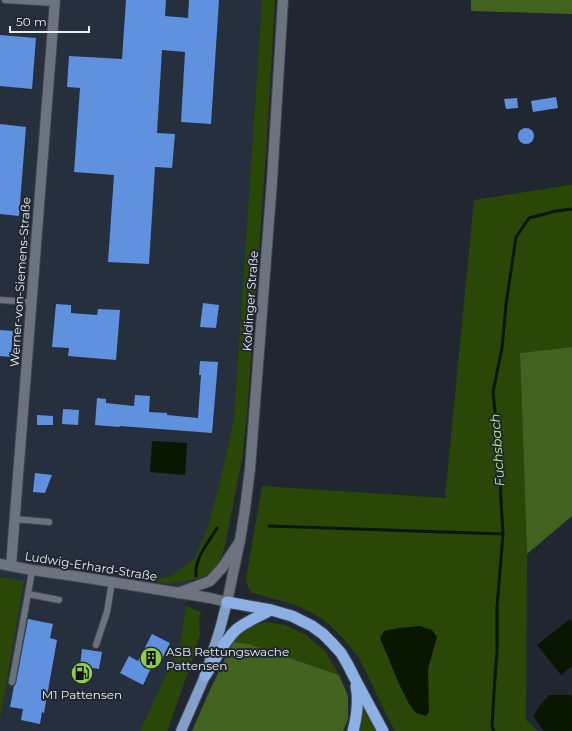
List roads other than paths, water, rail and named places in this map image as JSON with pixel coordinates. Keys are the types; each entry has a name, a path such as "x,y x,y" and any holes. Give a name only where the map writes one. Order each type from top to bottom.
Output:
{"highway":[{"path":"227,602 271,610 292,616 302,620 323,634 341,654 348,665 383,731"},
{"path":"205,676 229,637 251,620 271,610"},
{"path":"353,731 356,722 358,699 354,677"}],"main road":[{"path":"181,731 205,676 227,602"}],"street":[{"name":"Koldinger Straße","path":"227,602 240,540 250,469 272,181 283,0"},
{"name":"Werner-von-Siemens-Straße","path":"11,566 55,2"},
{"path":"178,593 210,581 222,568 240,540"},
{"name":"Ludwig-Erhard-Straße","path":"0,564 227,602"}],"lane":[{"path":"5,0 55,2"},
{"path":"0,300 31,302"},
{"path":"14,519 49,522"},
{"path":"12,682 32,570"},
{"path":"96,646 107,612 112,582"},
{"path":"28,594 59,600"}],"waterway":[{"name":"Fuchsbach","path":"494,731 492,727 497,651 497,607 503,534 499,451 493,392 502,348 506,304 516,237 529,218 556,211 572,209"},
{"path":"269,526 503,534"},
{"path":"196,576 199,557 217,528"}],"place":[{"name":"ASB Rettungswache Pattensen","path":"151,658"},
{"name":"M1 Pattensen","path":"82,673"}]}
